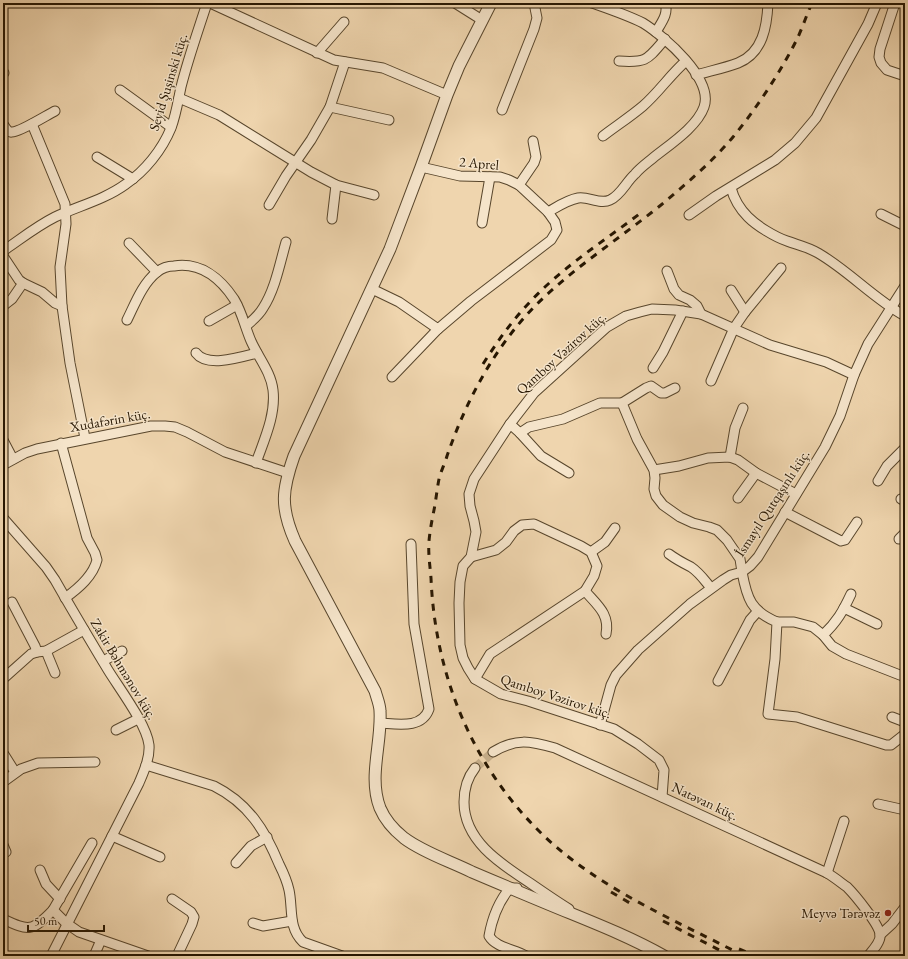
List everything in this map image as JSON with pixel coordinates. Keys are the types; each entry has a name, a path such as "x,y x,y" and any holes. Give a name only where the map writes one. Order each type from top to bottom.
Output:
{"street":[{"path":"208,3 334,60 383,68 446,95"},
{"name":"Seyid Şuşinski küç.","path":"3,249 6,249 41,225 115,192 133,179 149,163 160,148 171,127 181,87 208,3"},
{"path":"455,3 482,20"},
{"path":"491,3 446,95 390,249 298,448 288,474 284,498 287,524 294,541 373,687 380,710 375,785 380,808 386,820 394,830 419,847 510,888 632,939 664,956"},
{"path":"502,110 534,29 537,18 534,3"},
{"path":"392,377 438,329 471,301 551,240 556,230 555,222 548,212 569,200 578,198 605,202 611,200 618,194 634,174 681,136 698,117 704,106 705,96 696,75 686,61 665,39 656,32 626,15 592,3"},
{"path":"656,32 666,14 667,8 665,3"},
{"path":"696,75 739,63 752,54 762,39 767,23 768,3"},
{"path":"689,215 775,160 795,144 806,132 816,118 868,24 877,3"},
{"path":"895,3 880,49 879,57 881,63 887,70 905,76"},
{"path":"317,53 344,22"},
{"path":"619,61 642,61 650,57 665,39"},
{"path":"603,136 642,106 686,61"},
{"path":"269,205 330,107 345,62"},
{"path":"120,90 171,127"},
{"path":"179,98 219,115 336,185 374,195"},
{"path":"330,107 389,120"},
{"path":"3,124 9,132 12,132 32,124 55,110"},
{"path":"32,124 63,200 66,213 65,235 60,267 62,306 70,363 85,438"},
{"path":"519,185 534,164 536,157 533,141"},
{"path":"97,157 133,179"},
{"name":"2 Aprel","path":"421,167 460,176 500,177 509,180 519,185 548,212"},
{"path":"482,223 490,177"},
{"path":"332,219 336,185"},
{"path":"731,188 735,199 748,217 770,233 819,253 891,308 905,316"},
{"path":"880,214 905,226"},
{"path":"246,326 255,319 270,296 286,242"},
{"path":"129,243 157,272"},
{"path":"3,256 14,274 23,283 42,292 55,303 62,306"},
{"path":"127,320 145,286 157,272 167,266 195,266 209,273 218,280 233,297 246,326 250,340 269,376 273,389 274,404 270,424 256,463"},
{"path":"711,381 734,328 745,312 781,268"},
{"path":"667,271 674,289 679,295 690,300 697,306 701,314"},
{"path":"3,306 12,299 23,283"},
{"name":"İsmayıl Qutqaşınlı küç.","path":"777,622 763,616 754,606 746,592 742,572 758,557 824,447 840,416 854,375 868,344 905,286"},
{"path":"372,289 399,302 438,329"},
{"path":"731,290 745,312"},
{"path":"209,322 237,305"},
{"name":"Qamboy Vəzirov küç.","path":"662,797 664,770 659,760 638,744 614,729 528,701 501,694 475,679 463,658 460,645 460,582 463,566 471,557 476,532 469,494 474,479 510,424 534,393 607,327 626,316 640,312 652,309 701,314 770,345 826,362 854,375"},
{"path":"653,368 663,352 683,311"},
{"path":"196,353 199,358 204,360 215,360 232,359 257,353"},
{"path":"520,432 529,427 564,419 600,403 622,403 651,386 661,393 676,388"},
{"path":"600,725 611,685 616,675 638,650 690,604 711,588 731,574 742,572 740,559 727,540 717,530 693,523 680,517 663,505 656,496 654,489 654,470 637,439 622,403"},
{"path":"730,457 735,428 743,408"},
{"path":"510,424 520,432 541,456 569,473"},
{"name":"Xudafərin küç.","path":"3,465 12,459 37,449 61,443 152,426 165,426 187,432 225,452 288,474"},
{"path":"3,440 12,459"},
{"path":"61,443 87,538 97,560 91,574 75,591 65,598"},
{"path":"878,481 887,466 905,448"},
{"path":"654,470 679,466 708,458 730,457 738,460 756,473 796,494"},
{"path":"738,498 756,473"},
{"path":"785,512 841,541 845,540 857,522"},
{"name":"Zakir Bəhmənov küç.","path":"3,518 46,568 138,719 149,744 149,753 146,765 139,783 66,923 51,956"},
{"path":"471,557 496,550 506,542 514,531 522,526 534,524 591,552 597,566 594,576 585,591 490,654 475,679"},
{"path":"591,552 604,542 616,528"},
{"path":"380,723 416,723 427,715 429,709 414,624 411,544"},
{"path":"669,554 702,576 711,588"},
{"path":"585,591 605,616 608,625 606,634"},
{"path":"823,635 834,626 851,594"},
{"path":"12,602 35,646 42,652 55,673"},
{"path":"844,608 876,624"},
{"path":"718,681 750,620 758,611"},
{"path":"905,677 846,654 832,646 823,635 812,627 794,622 777,622 775,659 768,714 797,717 886,745 891,745 905,734"},
{"path":"3,680 31,654 42,652 84,630"},
{"path":"103,661 122,651"},
{"path":"892,717 905,722"},
{"path":"116,730 138,719"},
{"name":"Natəvan küç.","path":"492,752 512,743 525,741 555,748 826,873 848,888 874,922 880,935"},
{"path":"3,754 15,772"},
{"path":"3,782 15,772 38,763 95,762"},
{"path":"146,765 214,786 224,791 253,816 267,837 289,890 292,921 294,930 299,938 303,942 342,956"},
{"path":"475,768 470,774 465,790 464,812 473,834 482,846 504,866 580,917"},
{"path":"878,804 905,810"},
{"path":"826,873 844,821"},
{"path":"112,836 160,857"},
{"path":"236,863 250,846 267,837"},
{"path":"3,919 22,928 30,928 40,923 53,910 92,843"},
{"path":"40,870 46,884 60,899"},
{"path":"510,888 522,888 529,882"},
{"path":"510,888 499,905 489,936 491,940 496,943 526,956"},
{"path":"172,899 191,912 194,917 177,956"},
{"path":"868,956 878,942 880,935 892,924 905,907"},
{"path":"53,910 66,923 79,932 148,956"},
{"path":"254,923 262,926 292,921"},
{"path":"94,956 101,940"}],"tunnel":[{"path":"475,768 493,752"}],"railway":[{"path":"744,956 638,902 588,871 564,854 542,834 517,807 496,779 477,749 449,684 440,649 434,614 429,560 429,541 441,473 472,395 494,357 520,322 550,292 580,266 661,205 725,146 751,114 792,50 812,3"},
{"path":"483,364 510,325 541,290 583,255 642,212"},
{"path":"611,892 635,906"},
{"path":"663,921 731,956"},
{"path":"739,949 756,956"}],"place":[{"name":"Meyvə Tərəvəz","path":"888,913"}]}
